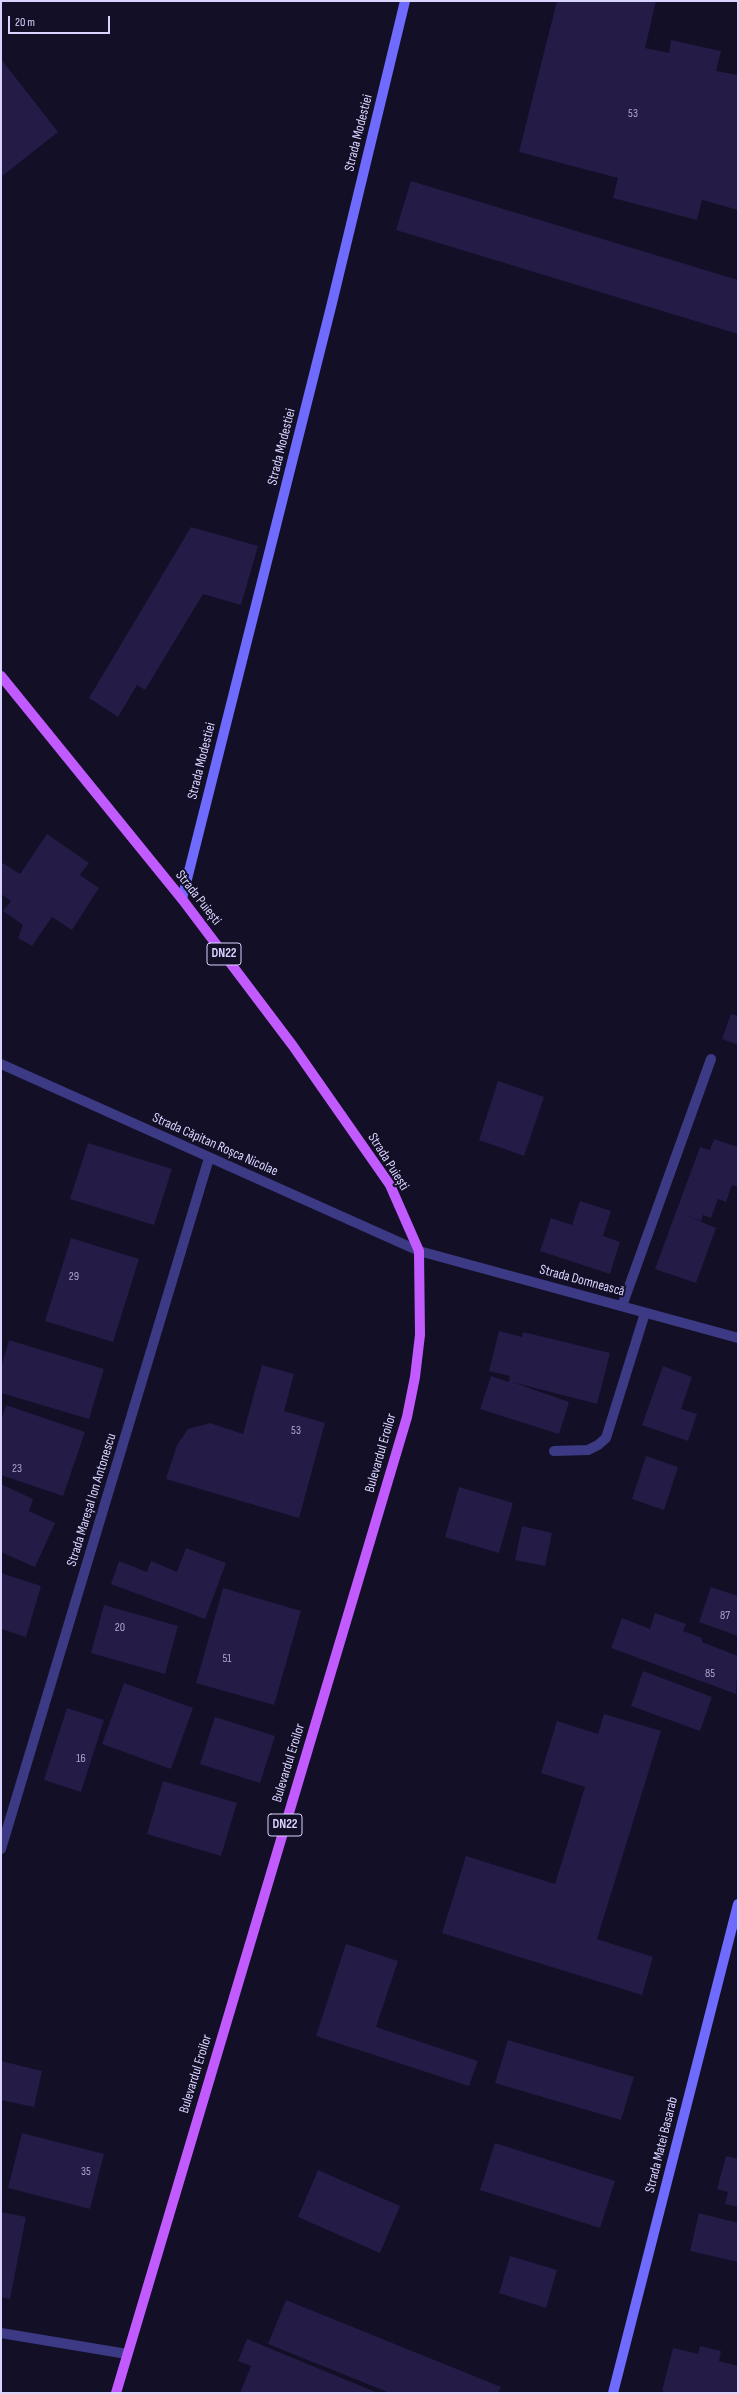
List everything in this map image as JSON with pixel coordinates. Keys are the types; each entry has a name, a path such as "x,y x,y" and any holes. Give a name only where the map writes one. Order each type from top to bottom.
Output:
{"main road":[{"name":"Strada Puiești","path":"1,676 182,899 293,1046 390,1185 419,1251"},
{"name":"Bulevardul Eroilor","path":"116,2393 407,1417 415,1376 420,1334 419,1251"}],"street":[{"name":"Strada Modestiei","path":"182,899 329,315 405,1"},
{"path":"622,1306 711,1059"},
{"name":"Strada Căpitan Roșca Nicolae","path":"1,1064 419,1251"},
{"name":"Strada Mareșal Ion Antonescu","path":"1,1849 210,1158"},
{"name":"Strada Domnească","path":"419,1251 738,1338"},
{"path":"554,1451 588,1450 598,1445 606,1438 645,1313"},
{"name":"Strada Matei Basarab","path":"613,2393 738,1904"},
{"path":"1,2333 127,2354"}],"building":[{"path":"557,1 656,1 645,48 669,53 671,40 721,51 716,71 738,75 738,210 702,200 697,220 613,198 618,178 519,152"},
{"path":"1,59 58,132 1,177"},
{"path":"411,181 738,280 738,334 396,230"},
{"path":"191,527 258,546 241,605 203,594 145,690 137,685 118,717 89,698"},
{"path":"47,834 89,863 80,875 99,888 72,930 52,917 32,946 18,938 23,925 3,911 11,901 1,894 1,862 20,874"},
{"path":"731,1014 738,1016 738,1045 722,1039"},
{"path":"498,1081 544,1097 524,1156 479,1140"},
{"path":"714,1139 738,1147 738,1187 732,1185 726,1202 718,1199 711,1218 703,1215 701,1221 683,1214 716,1228 696,1283 655,1269 700,1147 710,1150"},
{"path":"88,1143 172,1169 154,1225 70,1199"},
{"path":"580,1201 611,1211 603,1236 620,1242 610,1274 540,1251 551,1218 572,1225"},
{"path":"71,1238 139,1259 113,1342 45,1321"},
{"path":"499,1331 522,1337 523,1332 610,1353 597,1404 512,1382 569,1402 559,1434 480,1409 491,1376 509,1382 510,1376 489,1371"},
{"path":"9,1340 104,1369 89,1419 1,1393 1,1368"},
{"path":"262,1365 294,1374 284,1411 325,1423 299,1518 166,1479 177,1445 188,1429 210,1423 243,1434"},
{"path":"663,1366 692,1377 681,1409 697,1414 688,1441 642,1425"},
{"path":"6,1405 85,1432 63,1496 1,1475 1,1420"},
{"path":"646,1456 678,1467 664,1510 632,1499"},
{"path":"1,1484 33,1499 29,1511 55,1523 35,1567 1,1552"},
{"path":"459,1487 513,1503 499,1553 445,1537"},
{"path":"522,1526 552,1533 545,1566 515,1560"},
{"path":"186,1548 226,1563 205,1619 111,1584 119,1561 147,1572 151,1561 177,1572"},
{"path":"1,1573 41,1586 26,1637 1,1629"},
{"path":"711,1587 738,1596 738,1636 699,1622"},
{"path":"223,1588 301,1611 274,1705 196,1683"},
{"path":"104,1605 178,1626 165,1674 91,1653"},
{"path":"655,1613 686,1624 683,1631 702,1638 702,1642 738,1656 736,1694 611,1648 622,1618 650,1629"},
{"path":"643,1671 712,1697 700,1731 631,1706"},
{"path":"124,1683 193,1708 171,1769 102,1744"},
{"path":"67,1708 104,1720 81,1792 44,1780"},
{"path":"604,1714 661,1731 597,1939 653,1957 642,1995 442,1933 466,1856 555,1884 585,1787 541,1773 557,1721 598,1734"},
{"path":"215,1717 275,1736 260,1783 200,1764"},
{"path":"163,1781 237,1803 221,1856 147,1834"},
{"path":"346,1944 398,1961 376,2027 478,2061 469,2086 316,2036"},
{"path":"508,2040 634,2077 621,2120 495,2083"},
{"path":"1,2061 42,2071 34,2107 1,2100"},
{"path":"22,2133 104,2154 90,2209 8,2188"},
{"path":"495,2143 615,2181 600,2228 480,2190"},
{"path":"726,2156 738,2159 738,2207 725,2204 728,2192 717,2189"},
{"path":"318,2170 400,2206 380,2253 298,2217"},
{"path":"1,2212 26,2217 10,2299 1,2297"},
{"path":"699,2213 738,2223 738,2262 690,2251"},
{"path":"510,2256 557,2270 546,2308 499,2293"},
{"path":"286,2300 501,2387 498,2393 390,2393 268,2344"},
{"path":"247,2339 378,2393 240,2393 251,2366 238,2361"},
{"path":"700,2346 721,2351 719,2361 738,2366 738,2393 670,2393 662,2391 673,2348 698,2354"}]}
